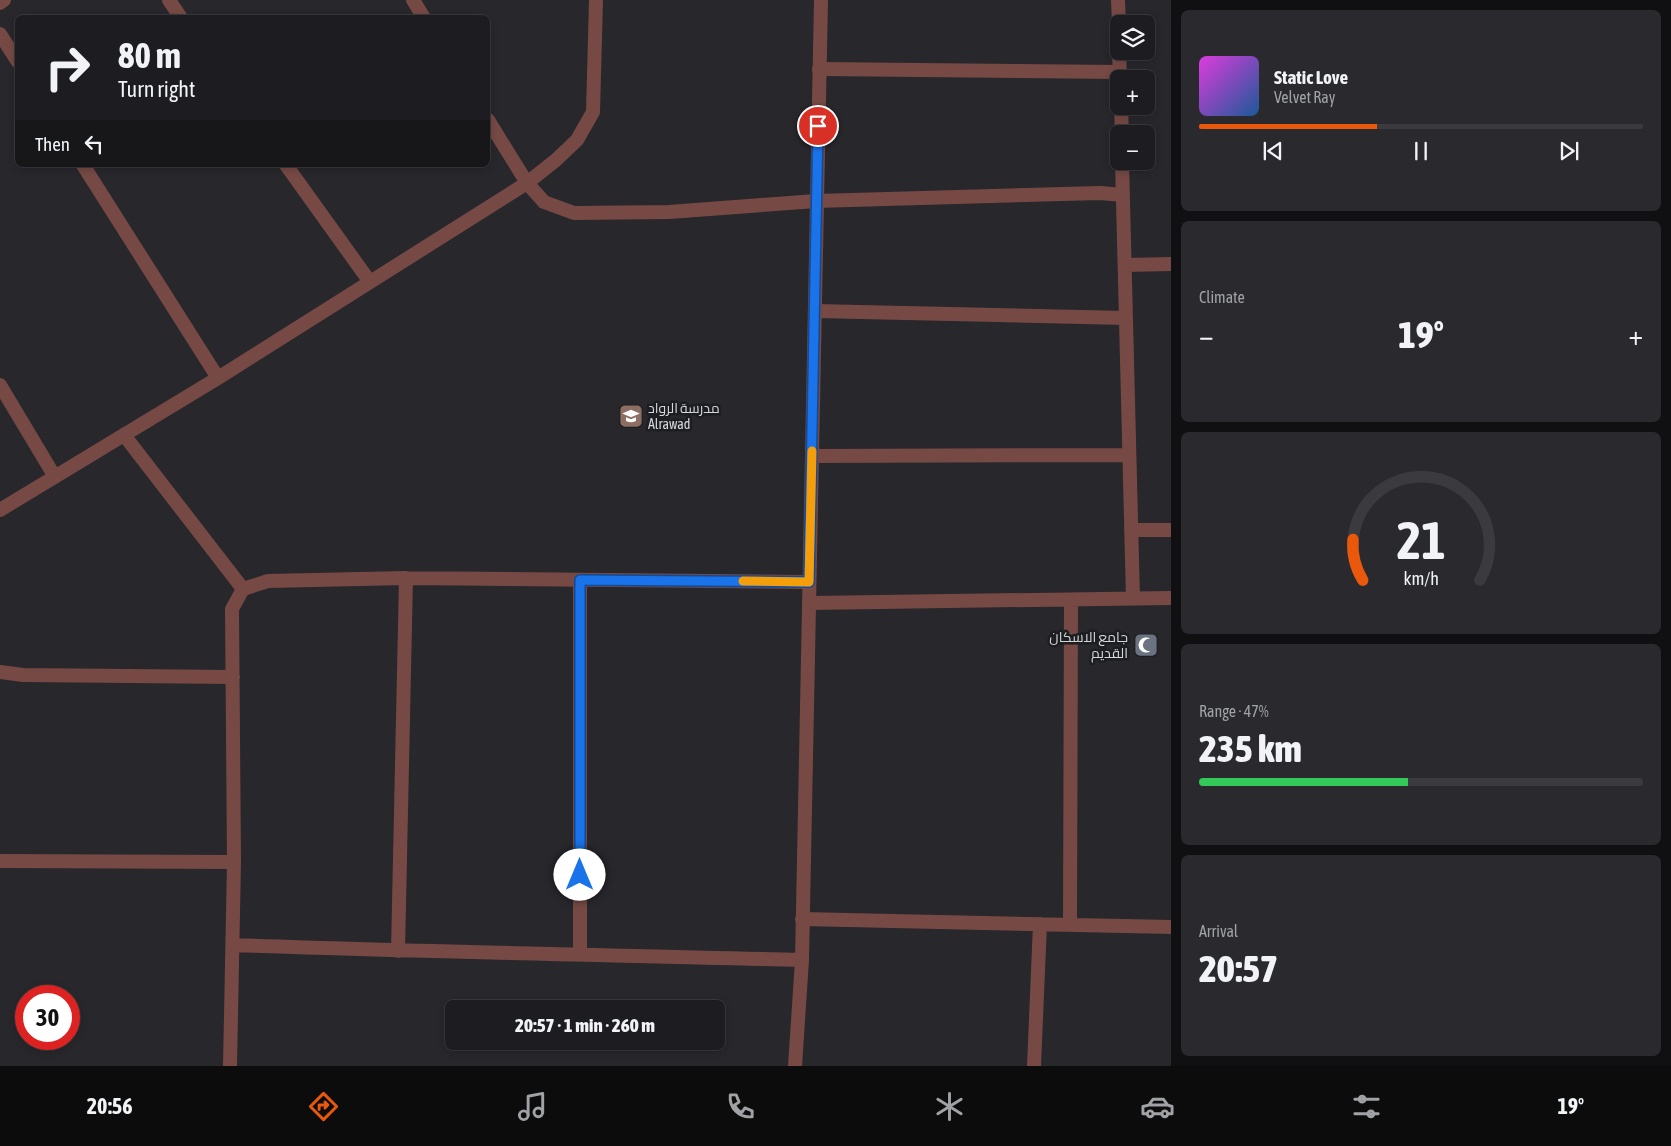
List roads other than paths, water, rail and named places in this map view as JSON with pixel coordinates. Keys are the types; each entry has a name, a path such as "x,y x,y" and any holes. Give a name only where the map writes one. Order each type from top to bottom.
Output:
{"street":[{"path":"0,3 4,0"},
{"path":"169,0 179,15"},
{"path":"413,0 422,15"},
{"path":"0,510 218,378 527,183 556,160 576,140 593,112 596,0"},
{"path":"795,1066 802,960 821,0"},
{"path":"1118,0 1119,15"},
{"path":"0,34 15,57"},
{"path":"819,69 1110,75"},
{"path":"490,123 527,183 544,202 574,213 669,212 816,201 1100,193 1123,195"},
{"path":"84,167 218,378"},
{"path":"287,167 370,282"},
{"path":"1122,170 1133,599"},
{"path":"1125,265 1171,264"},
{"path":"814,311 1126,318"},
{"path":"0,385 55,477"},
{"path":"124,435 243,589"},
{"path":"812,456 1130,455"},
{"path":"1131,530 1171,530"},
{"path":"230,1066 234,862 232,609 243,589 268,580 406,578 809,582"},
{"path":"398,951 406,578"},
{"path":"580,580 580,954"},
{"path":"809,603 1171,598"},
{"path":"1070,925 1071,600"},
{"path":"0,672 23,675 233,677"},
{"path":"0,861 234,862"},
{"path":"802,919 1171,927"},
{"path":"1034,1066 1040,924"},
{"path":"233,944 398,951 802,960"}],"place":[{"name":"مدرسة الرواد Alrawad","path":"631,416"},
{"name":"جامع الاسكان القديم","path":"1146,645"}]}
